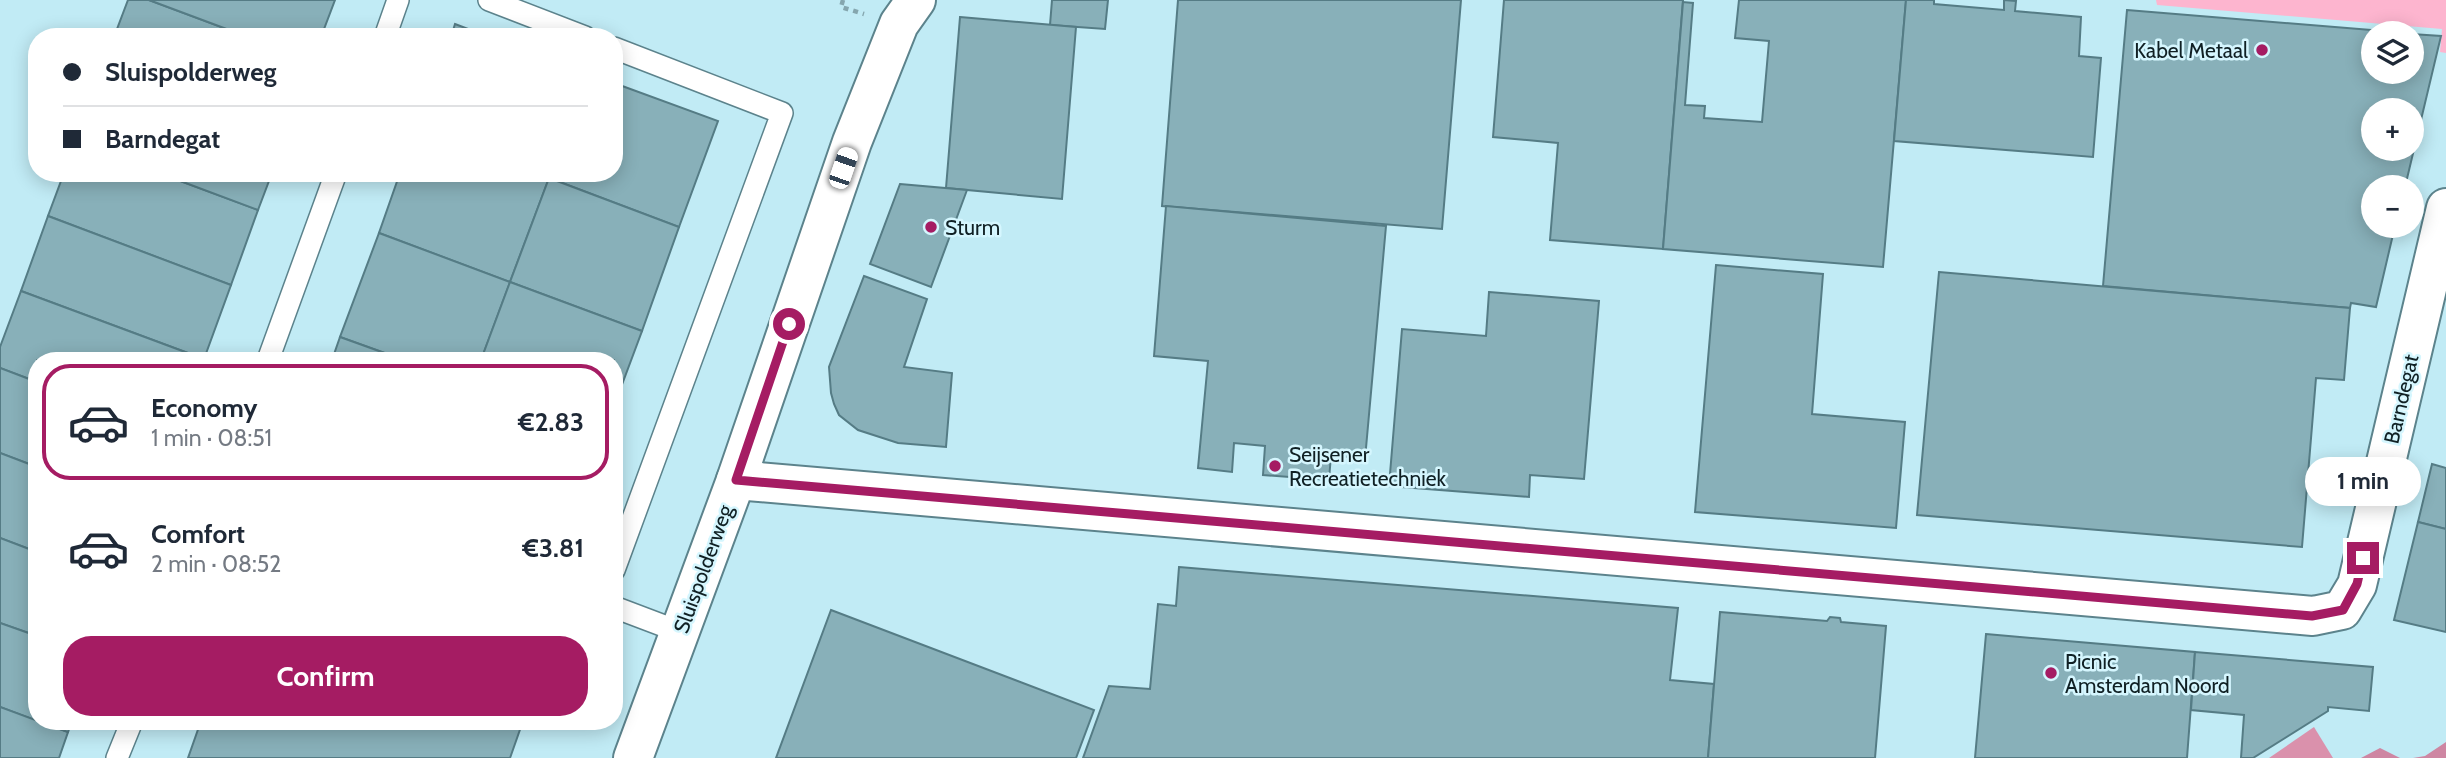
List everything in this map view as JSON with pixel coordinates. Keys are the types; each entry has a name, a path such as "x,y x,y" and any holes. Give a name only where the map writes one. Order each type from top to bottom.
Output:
{"street":[{"name":"Sluispolderweg","path":"633,758 736,480 852,142 904,8"},
{"name":"Barndegat","path":"736,480 2312,616 2343,610 2357,584 2446,208"}],"lane":[{"path":"388,28 398,0"},
{"path":"489,0 562,28"},
{"path":"623,51 782,113 623,546"},
{"path":"271,352 333,182"},
{"path":"623,610 680,632"},
{"path":"117,758 128,730"}],"shaded area":[{"path":"2156,0 2446,0 2446,53 2440,52 2442,29 2424,27 2424,21 2361,22 2157,5"},
{"path":"2314,727 2333,758 2269,758"},
{"path":"2446,742 2446,758 2413,758 2425,756"},
{"path":"2380,748 2400,758 2361,758"}],"building":[{"path":"128,0 149,0 224,28 117,28"},
{"path":"149,0 335,0 324,28 224,28"},
{"path":"1052,0 1108,0 1105,29 1050,25"},
{"path":"1178,0 1461,0 1442,229 1162,206"},
{"path":"1504,0 1683,0 1663,249 1550,240 1558,143 1493,137"},
{"path":"1739,0 1906,0 1883,267 1663,249 1683,2 1693,3 1685,105 1705,106 1704,118 1762,122 1769,41 1735,38"},
{"path":"1906,0 1934,0 1934,4 2004,10 2004,0 2016,1 2015,11 2081,17 2079,56 2101,58 2093,157 1894,141"},
{"path":"2127,10 2361,29 2361,84 2424,84 2424,35 2441,36 2424,107 2424,98 2361,98 2361,161 2411,161 2408,175 2361,175 2361,238 2392,238 2376,307 2351,303 2350,308 2103,286"},
{"path":"960,17 1076,27 1062,199 946,188"},
{"path":"623,86 718,121 679,227 560,182 623,182"},
{"path":"61,182 183,182 258,210 231,285 48,216"},
{"path":"183,182 269,182 258,210"},
{"path":"397,182 548,182 510,282 379,233"},
{"path":"548,182 560,182 679,227 642,331 510,282"},
{"path":"900,184 967,190 931,287 870,264"},
{"path":"1166,206 1386,226 1365,459 1331,455 1329,480 1263,475 1265,446 1234,443 1232,472 1198,468 1208,361 1154,356"},
{"path":"48,216 231,285 207,352 185,352 21,291"},
{"path":"379,233 510,282 484,352 382,352 340,337"},
{"path":"1716,265 1823,274 1812,414 1905,422 1896,528 1695,512"},
{"path":"1939,272 2350,308 2344,380 2316,378 2302,547 1917,515"},
{"path":"864,276 927,299 904,367 952,373 946,447 898,443 858,430 839,415 831,393 829,367"},
{"path":"510,282 642,331 623,382 623,352 484,352"},
{"path":"21,291 185,352 28,352 28,379 0,368 0,347"},
{"path":"1489,292 1599,301 1584,479 1530,475 1529,497 1389,486 1402,329 1486,336"},
{"path":"340,337 382,352 335,352"},
{"path":"0,368 28,379 28,464 0,453"},
{"path":"0,453 28,464 28,549 0,538"},
{"path":"2432,464 2446,468 2446,529 2418,522"},
{"path":"2418,522 2446,529 2446,632 2394,620"},
{"path":"0,538 28,549 28,633 0,623"},
{"path":"1179,567 1678,608 1670,680 1714,684 1708,758 1083,758 1109,686 1150,689 1158,604 1176,606"},
{"path":"831,610 1094,710 1076,758 776,758"},
{"path":"1720,612 1827,621 1830,617 1840,618 1841,622 1886,626 1875,758 1708,758"},
{"path":"0,623 28,633 28,718 0,707"},
{"path":"1986,634 2195,652 2187,758 1975,758"},
{"path":"2195,652 2373,667 2369,711 2328,707 2328,711 2253,758 2241,758 2244,715 2191,710"},
{"path":"0,707 28,717 28,730 68,732 59,758 0,758"},
{"path":"198,730 520,730 510,758 188,758"}],"place":[{"name":"Kabel Metaal","path":"2262,50"},
{"name":"Sturm","path":"931,227"},
{"name":"Seijsener Recreatietechniek","path":"1275,466"},
{"name":"Picnic Amsterdam Noord","path":"2051,673"}],"route":[{"path":"789,324 736,480 2312,616 2343,610 2357,584 2363,558"}]}
